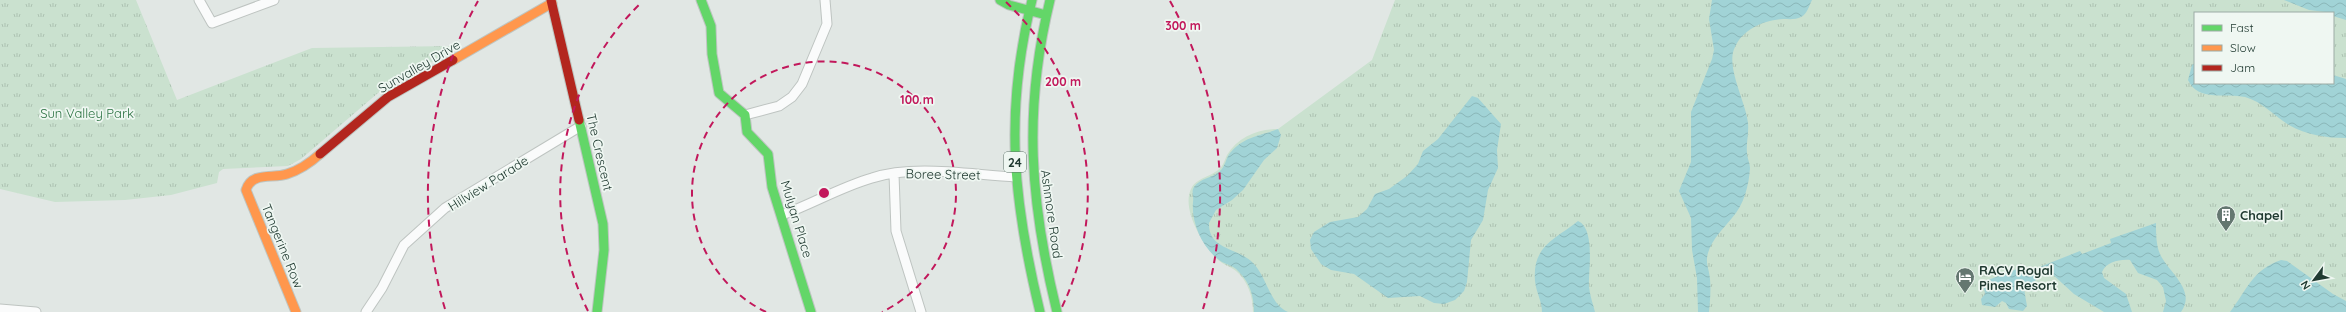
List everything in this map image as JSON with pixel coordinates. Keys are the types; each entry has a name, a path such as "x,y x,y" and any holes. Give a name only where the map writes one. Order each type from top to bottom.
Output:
{"street":[{"path":"199,0 212,23 274,0"},
{"path":"701,0 711,26 712,54 719,93 745,115 780,106 792,97 802,84 827,24 825,0"},
{"path":"1000,0 1046,16"},
{"name":"24","path":"1032,0 1028,11 1017,78 1015,118 1016,177 1025,248 1040,312"},
{"name":"Ashmore Road","path":"1050,0 1035,78 1032,117 1032,177 1042,246 1057,312"},
{"name":"The Crescent","path":"552,2 581,126 604,236 597,312"},
{"name":"Sunvalley Drive","path":"246,190 248,184 258,177 286,176 306,166 388,97 552,2"},
{"name":"Mulyan Place","path":"745,115 747,132 768,154 772,187 812,312"},
{"name":"Hillview Parade","path":"366,312 382,288 404,246 445,208 581,126"},
{"name":"Boree Street","path":"782,215 873,178 894,174 917,172 1016,177"},
{"path":"894,174 896,231 921,312"},
{"name":"Tangerine Row","path":"246,190 296,312"},
{"path":"0,309 36,312"}],"green space":[{"name":"Sun Valley Park","path":"0,0 136,0 177,100 312,48 452,46 453,50 378,93 301,159 288,166 223,169 219,172 217,183 171,195 125,200 55,202 0,189"},
{"path":"1395,0 2346,0 2346,312 1253,312 1251,295 1247,284 1236,271 1216,258 1199,234 1191,214 1189,195 1192,187 1198,181 1215,172 1222,166 1227,155 1237,143 1256,132 1278,129 1372,60"}],"water":[{"path":"1712,0 1812,0 1803,16 1794,19 1769,21 1755,27 1743,35 1735,47 1733,55 1734,74 1748,123 1747,157 1750,166 1749,174 1747,188 1740,207 1718,234 1708,253 1707,260 1710,275 1709,312 1698,312 1697,278 1692,250 1691,218 1679,191 1691,162 1691,112 1712,59 1714,50 1709,19"},
{"path":"2284,0 2346,0 2346,20 2334,16 2334,12 2309,10"},
{"path":"2194,64 2194,84 2334,84 2334,75 2346,79 2346,138 2324,137 2309,134 2289,125 2257,102 2245,97 2206,94 2199,91 2193,87 2188,80 2192,65"},
{"path":"1472,96 1478,98 1501,124 1497,150 1498,168 1488,190 1483,220 1471,240 1467,282 1464,291 1455,300 1444,304 1434,303 1420,296 1388,298 1354,274 1331,270 1321,264 1311,249 1310,240 1314,232 1330,222 1358,217 1367,209 1375,194 1389,189 1407,176 1418,164 1423,151 1438,139"},
{"path":"1278,129 1281,135 1277,148 1264,160 1243,190 1232,200 1216,210 1209,223 1210,232 1213,238 1224,247 1251,261 1261,274 1276,303 1288,312 1254,312 1252,295 1246,280 1235,268 1215,257 1204,243 1196,227 1194,219 1193,191 1197,184 1220,171 1227,157 1235,147 1252,137"},
{"path":"1578,221 1584,226 1589,241 1589,287 1595,312 1542,312 1535,281 1537,259 1547,244"},
{"path":"2156,223 2157,243 2160,254 2180,282 2186,296 2185,304 2181,312 2163,312 2166,301 2163,287 2157,280 2138,273 2130,260 2118,261 2110,264 2102,272 2104,278 2126,294 2132,312 2104,312 2074,294 2051,273 2040,277 2024,289 2027,306 2023,311 2009,309 2006,303 2002,301 1995,307 1982,305 1981,299 1985,294 1983,282 2022,267 2027,272 2080,251 2082,254 2111,243 2110,239"},
{"path":"2281,260 2287,261 2333,294 2346,301 2346,312 2230,312 2257,275 2271,264"}],"traffic: fast":[{"path":"701,0 711,26 712,54 719,93 745,115 747,132 768,154 772,187 811,312"},
{"path":"1000,0 1009,5 1046,15"},
{"path":"1032,0 1023,41 1018,80 1015,119 1015,156 1023,232 1040,312"},
{"path":"1050,0 1041,41 1036,80 1033,118 1033,156 1041,232 1057,312"},
{"path":"579,120 603,224 604,250 597,312"}],"traffic: slow":[{"path":"453,60 552,3"},
{"path":"296,312 246,190 253,180 292,172 305,166 320,154"}],"traffic: jam":[{"path":"551,0 579,120"},
{"path":"320,154 388,97 453,60"}],"place":[{"name":"Chapel","path":"2226,232"},
{"name":"RACV Royal Pines Resort","path":"1965,294"}]}
